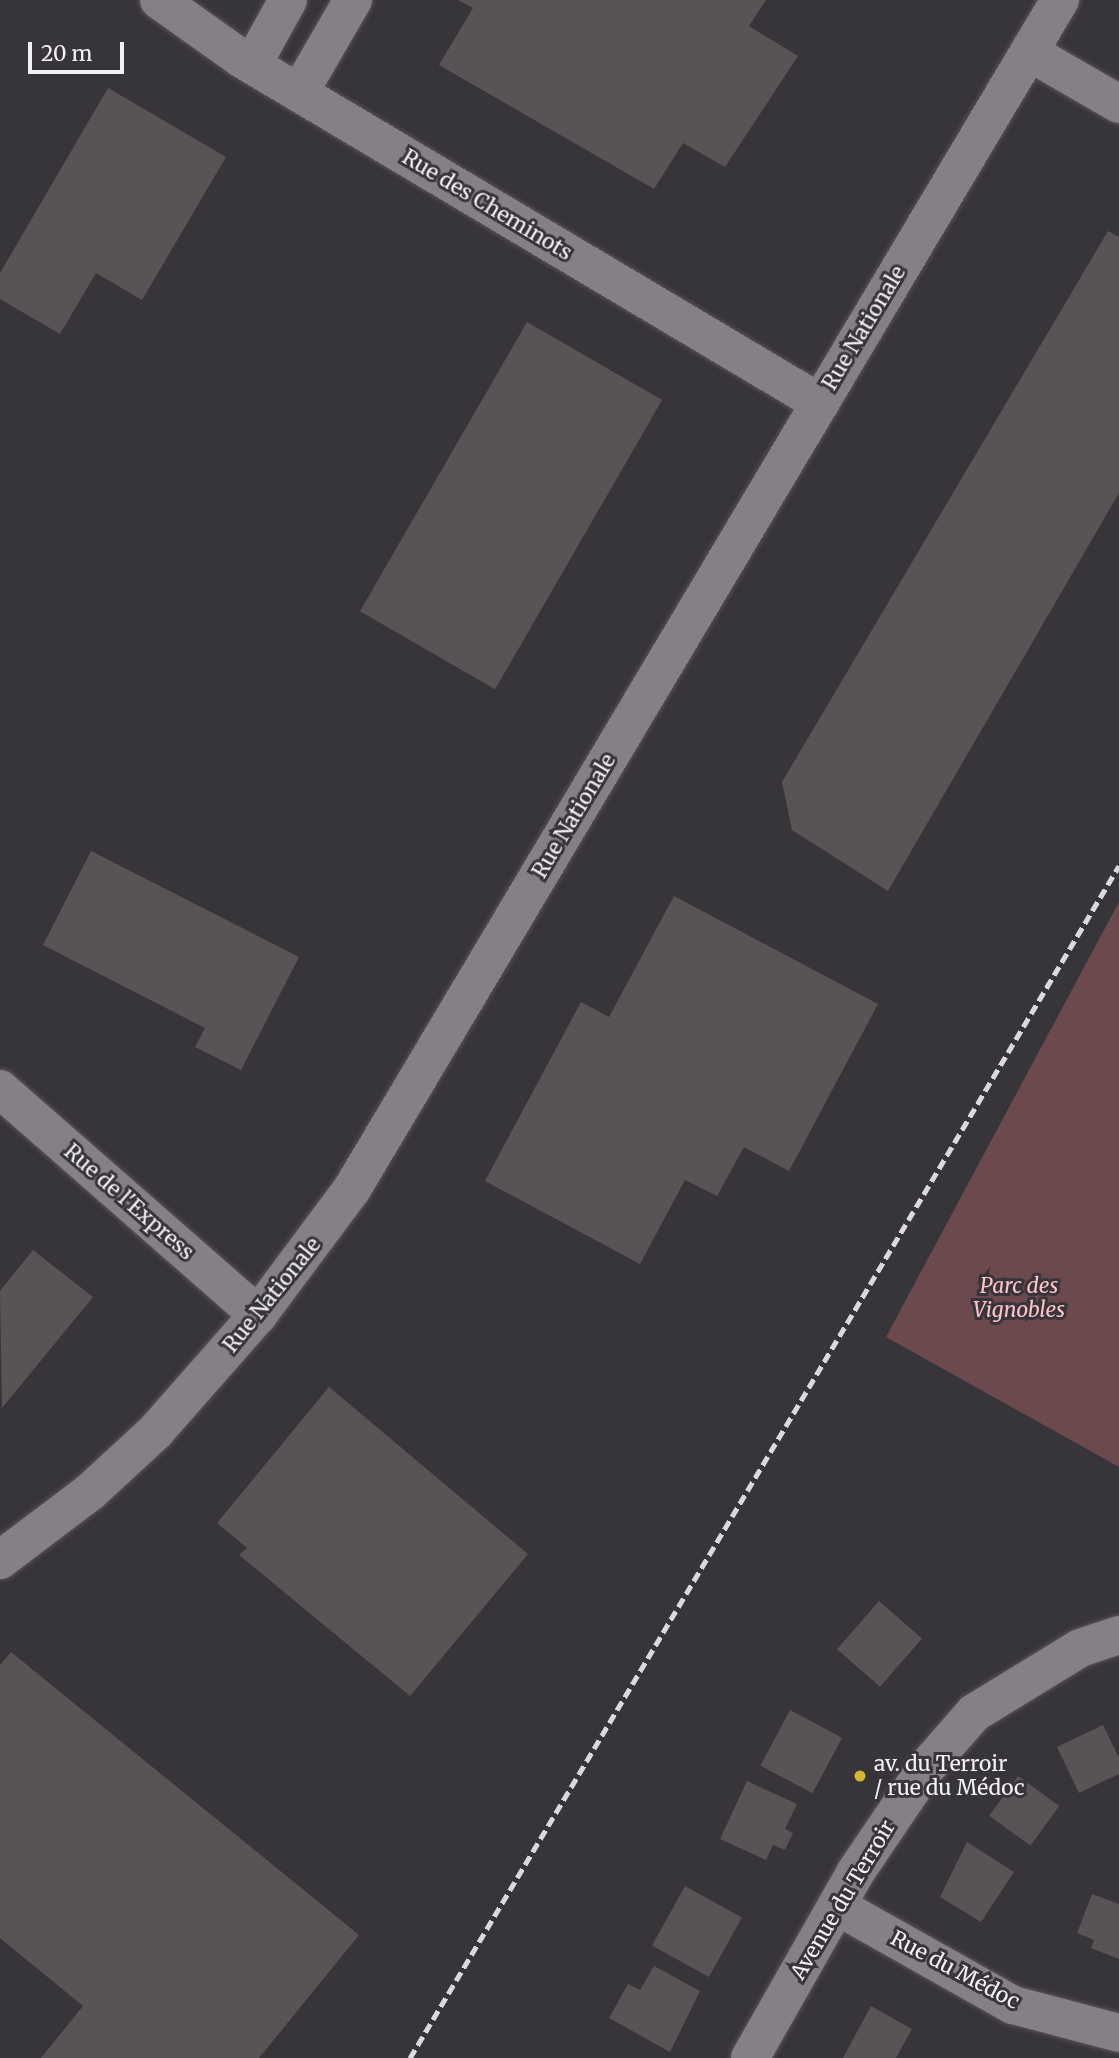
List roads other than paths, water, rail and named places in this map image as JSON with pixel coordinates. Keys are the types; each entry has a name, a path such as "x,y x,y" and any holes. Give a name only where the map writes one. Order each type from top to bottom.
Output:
{"street":[{"name":"Rue des Cheminots","path":"159,0 252,65 820,403"},
{"path":"252,65 288,0"},
{"path":"299,93 353,0"},
{"name":"Rue Nationale","path":"0,1560 90,1492 140,1446 258,1315 352,1189 1060,0"},
{"path":"1028,52 1119,104"},
{"name":"Rue de l'Express","path":"0,1088 258,1315"},
{"name":"Avenue du Terroir","path":"750,2058 837,1906 926,1768 974,1713 1080,1648 1119,1635"},
{"name":"Rue du Médoc","path":"837,1906 1013,2005 1119,2034"}],"railway":[{"path":"410,2058 1119,866"}],"place":[{"name":"av. du Terroir / rue du Médoc","path":"860,1776"}],"park label":[{"name":"Parc des Vignobles","path":"1019,1298"}]}
